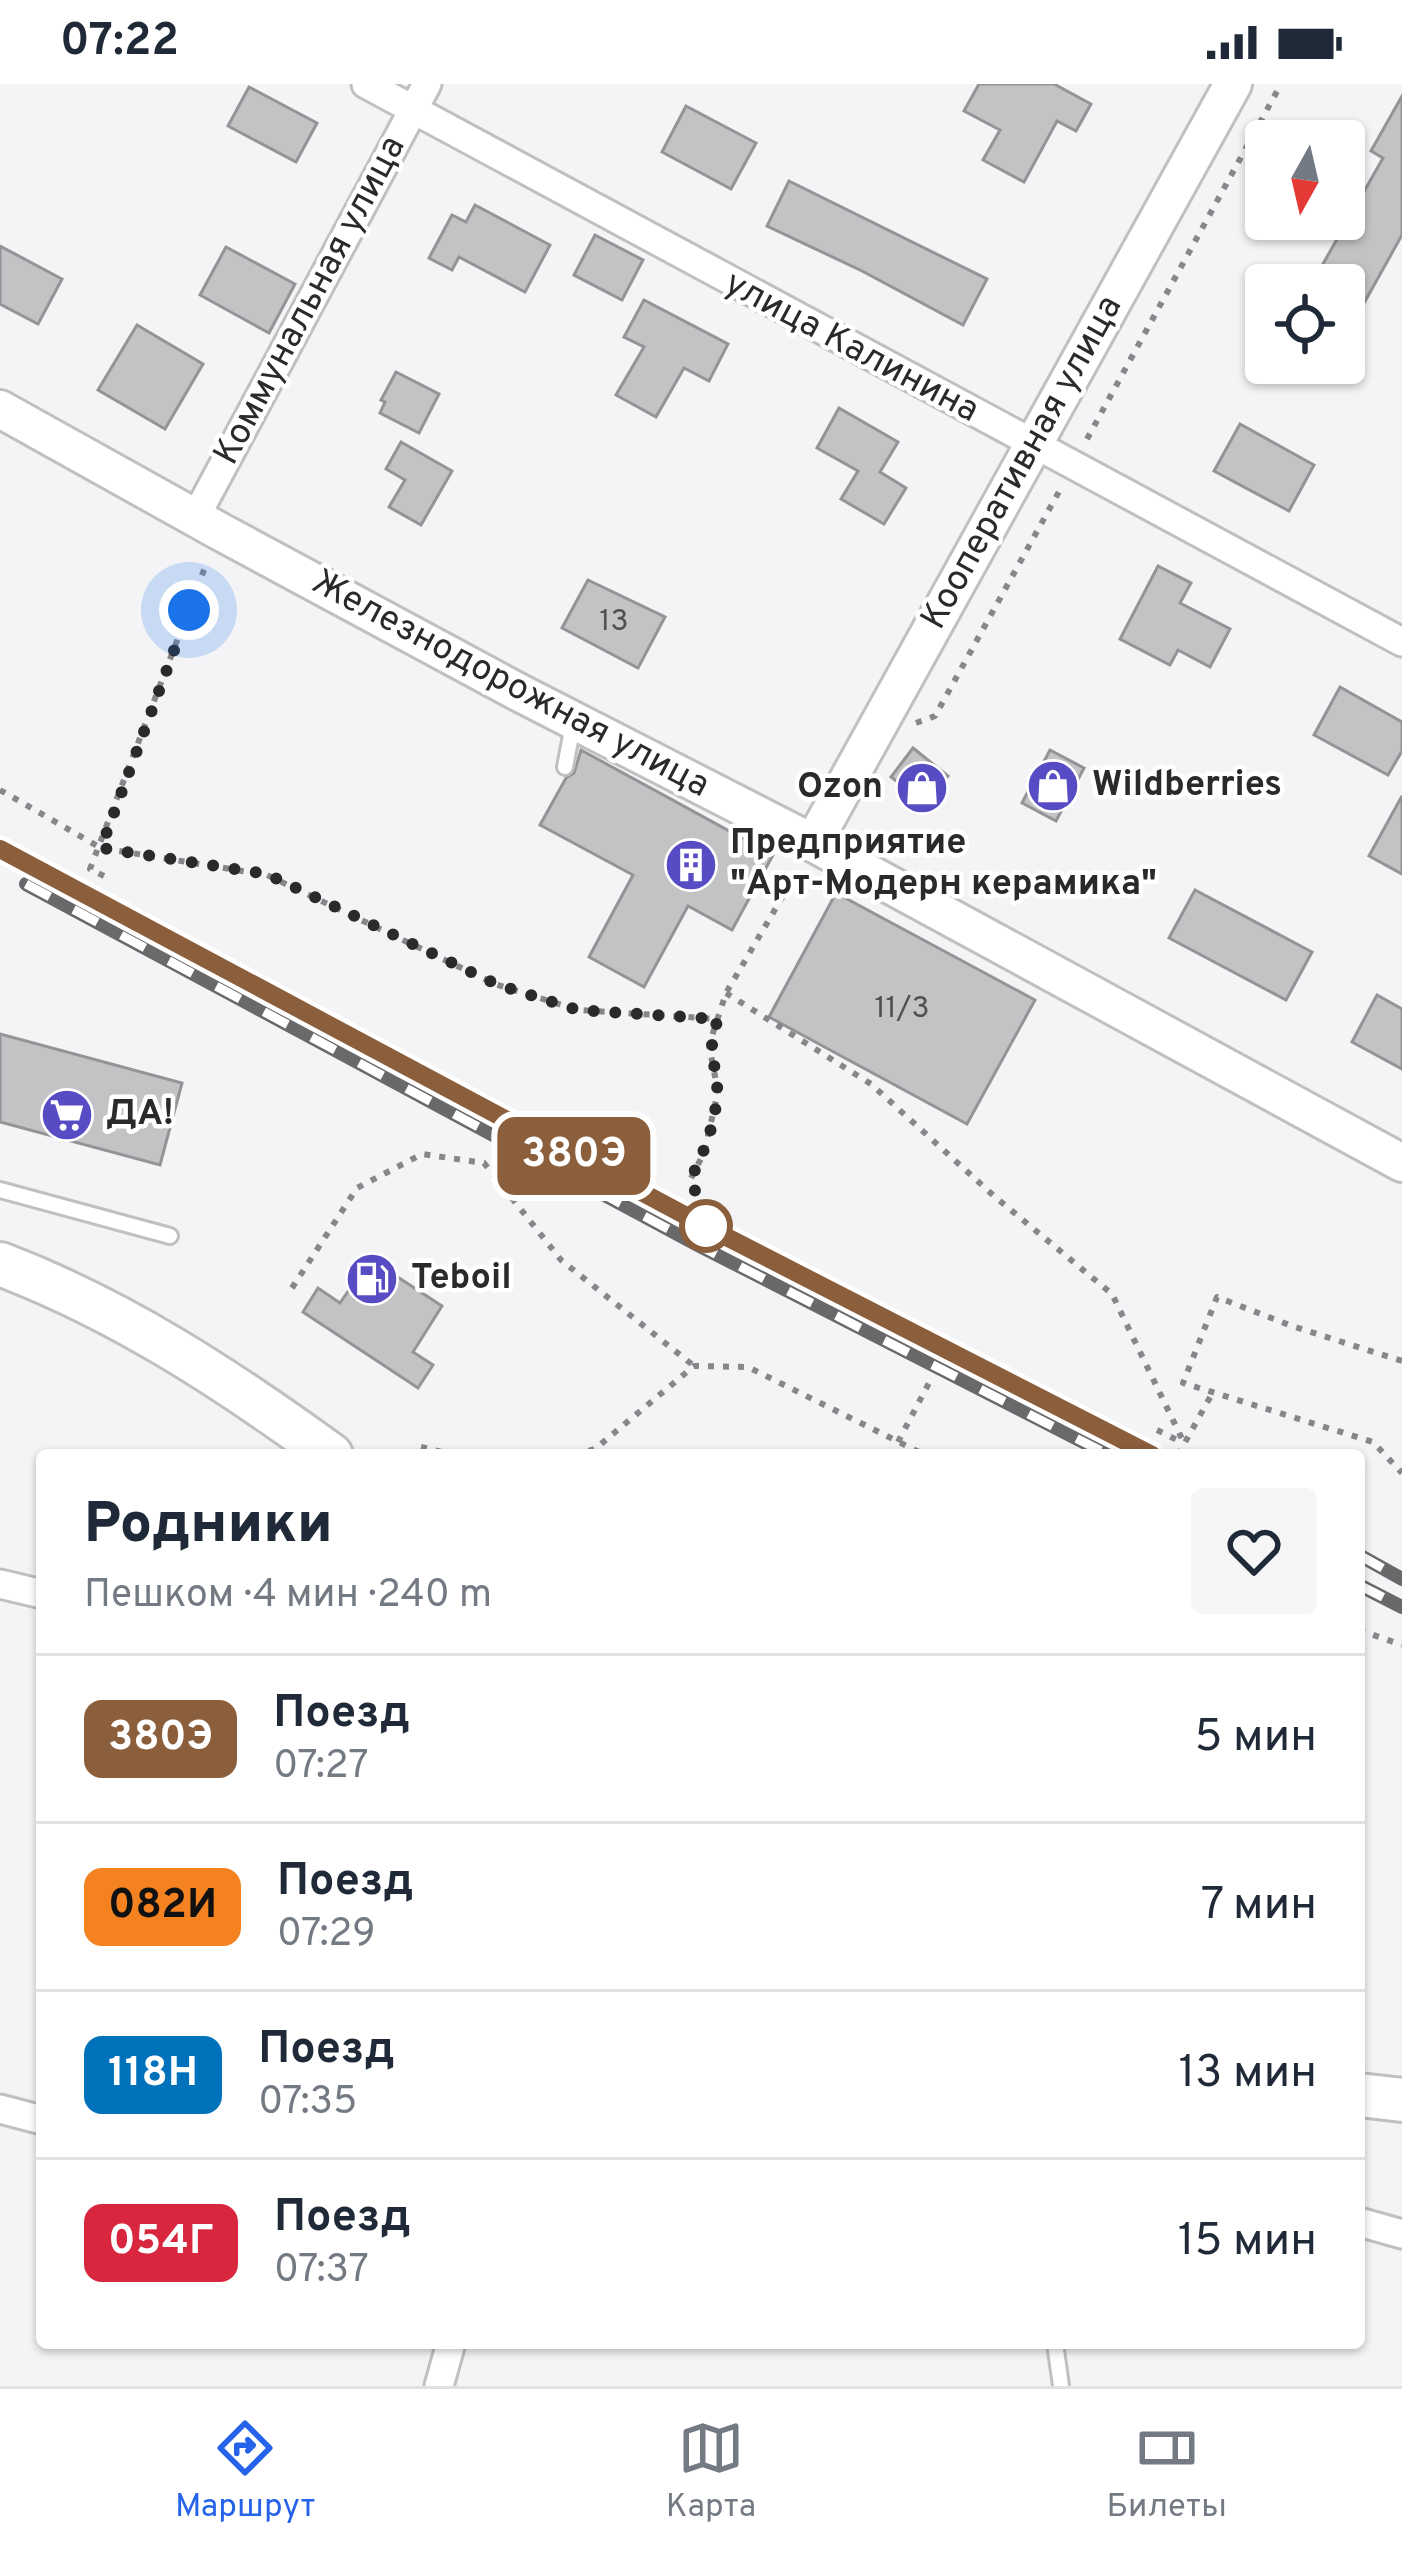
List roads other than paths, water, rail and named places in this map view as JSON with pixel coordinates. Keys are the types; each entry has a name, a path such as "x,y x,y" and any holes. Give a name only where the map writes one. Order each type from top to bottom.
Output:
{"main road":[{"name":"Кооперативная улица","path":"814,843 1233,84"},
{"name":"Железнодорожная улица","path":"0,409 207,525 814,843 1402,1162"},
{"path":"0,1264 84,1300 188,1355 322,1449"},
{"path":"1365,2096 1402,2100"}],"street":[{"name":"улица Калинина","path":"366,84 1402,643"},
{"name":"Коммунальная улица","path":"207,525 427,84"},
{"path":"0,1584 36,1593"},
{"path":"0,2109 36,2118"},
{"path":"1365,2224 1402,2234"},
{"path":"439,2386 450,2349"}],"lane":[{"path":"565,767 574,720"},
{"path":"0,1190 170,1235"},
{"path":"1056,2349 1061,2386"}],"railway":[{"path":"0,849 705,1226 1140,1449"},
{"path":"26,884 698,1245 1097,1449"},
{"path":"1365,1558 1402,1579"},
{"path":"1365,1588 1402,1607"}],"train":[{"name":"380Э","path":"0,849 705,1226 1140,1449"}],"place":[{"name":"Wildberries","path":"1053,786"},
{"name":"Ozon","path":"922,788"},
{"name":"Предприятие \"Арт-Модерн керамика\"","path":"691,865"},
{"name":"ДА!","path":"67,1115"},
{"name":"Teboil","path":"372,1279"}]}
